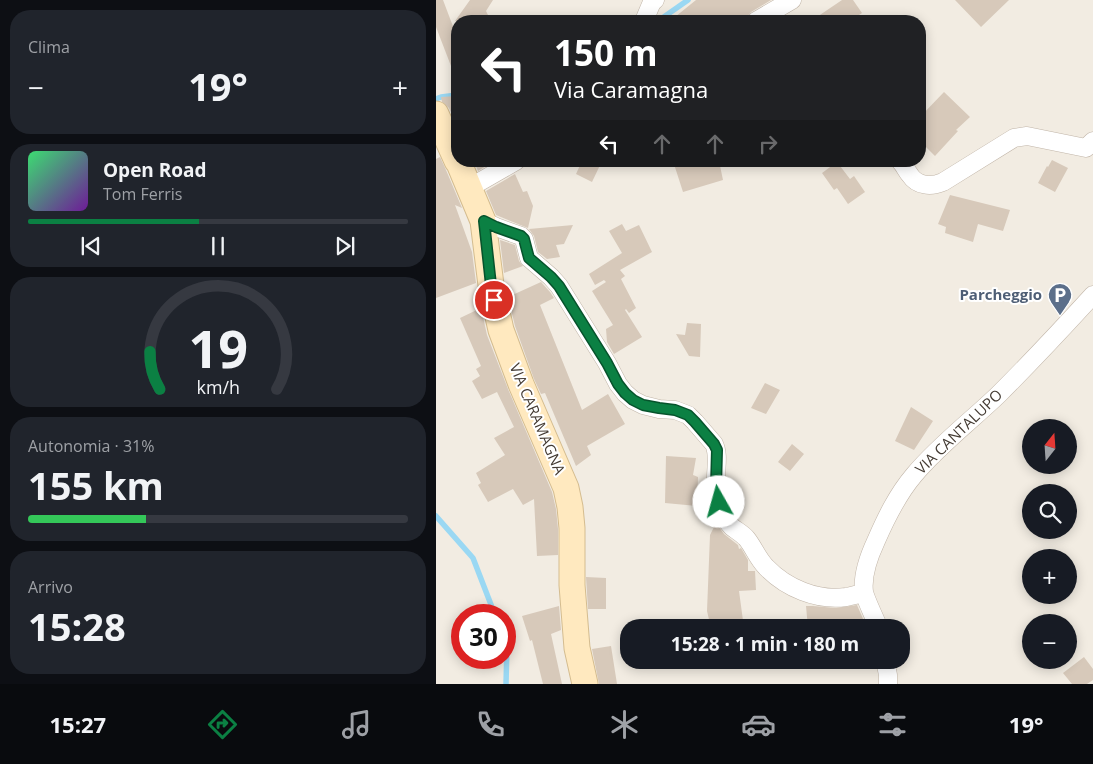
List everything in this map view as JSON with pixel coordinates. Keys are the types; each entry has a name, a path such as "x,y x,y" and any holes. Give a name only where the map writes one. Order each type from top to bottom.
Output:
{"street":[{"path":"646,15 652,2 655,0"},
{"path":"766,15 792,0"},
{"name":"VIA CARAMAGNA","path":"436,114 451,148"},
{"path":"904,167 915,181 932,185 943,182 1006,142 1020,136 1090,151"},
{"name":"VIA CARAMAGNA","path":"460,167 484,221 491,285 501,330 521,384 566,488 572,528 572,585 577,648 585,684"},
{"path":"469,188 506,167"},
{"path":"484,221 521,236 524,239 529,258 559,286 625,393 643,405 675,410 688,415 714,444 717,454 716,487 724,516 733,528 746,538 766,567 774,575 789,584 803,592 814,595 826,598 846,597 864,593 875,619"},
{"name":"VIA CANTALUPO","path":"864,593 866,569 874,545 884,522 913,476 941,446 972,420 1047,345 1093,295"},
{"path":"887,669 888,684"}],"building":[{"path":"436,0 443,0 451,21 451,66 436,27"},
{"path":"470,0 493,0 486,11 488,15 459,15"},
{"path":"696,0 771,0 748,15 677,15"},
{"path":"842,0 853,0 862,13 859,15 820,15"},
{"path":"955,0 1009,0 981,27"},
{"path":"944,92 970,117 956,130 958,131 935,156 926,147 926,111"},
{"path":"451,96 451,112 442,102 441,97"},
{"path":"440,157 462,208 455,205 472,252 476,283 436,298 436,159"},
{"path":"1052,160 1068,168 1055,192 1038,183"},
{"path":"476,167 484,167 478,171"},
{"path":"579,167 599,167 592,182 576,174"},
{"path":"675,167 720,167 723,180 683,192"},
{"path":"830,167 841,167 850,179 854,176 865,192 848,204 837,188 834,190 822,173"},
{"path":"515,174 523,192 527,191 533,206 528,228 496,215 486,191"},
{"path":"950,195 1010,210 1003,231 978,224 973,242 945,233 946,227 938,224"},
{"path":"622,224 626,231 639,225 652,252 620,270 625,276 621,279 636,308 629,313 625,310 642,337 614,354 607,342 606,329 613,325 592,291 606,282 604,280 595,285 589,274 622,253 609,231"},
{"path":"573,225 564,244 556,245 560,257 547,259 538,252 534,236 529,229"},
{"path":"500,240 515,245 519,261 523,266 504,273"},
{"path":"541,282 554,298 540,305 582,410 608,394 625,424 587,446 591,455 576,466 545,393 541,394 534,379 515,326 508,297"},
{"path":"481,308 487,335 552,492 558,529 558,555 537,556 534,499 523,505 513,489 488,502 478,485 481,483 476,473 505,455 494,438 514,427 497,392 482,399 472,381 480,376 476,369 481,366 460,318"},
{"path":"687,323 701,324 700,357 689,356 676,334 685,335"},
{"path":"765,383 780,390 766,414 751,408"},
{"path":"911,407 933,421 914,450 895,441"},
{"path":"792,444 804,454 790,471 778,462"},
{"path":"666,456 696,458 693,475 698,477 697,506 665,503"},
{"path":"716,523 724,534 738,545 739,549 741,548 748,560 748,571 755,571 756,590 739,591 743,619 709,619 707,611 710,535"},
{"path":"586,577 606,578 606,609 588,609"},
{"path":"857,605 863,619 807,619 806,606 836,608"},
{"path":"559,606 561,630 551,634 562,684 543,684 532,640 530,641 522,616"},
{"path":"611,646 617,684 599,684 592,649"},
{"path":"1084,657 1093,669 1093,680 1087,684 1072,684 1063,673 1068,669 1077,669 1077,662"}],"waterway":[{"path":"667,15 688,0"},
{"path":"436,99 451,96"},
{"path":"436,516 473,558 491,604"},
{"path":"506,669 506,684"}],"place":[{"name":"Parcheggio","path":"1060,316"}],"route":[{"path":"494,300 486,252 484,221 518,234 524,239 529,258 559,286 625,393 643,405 668,408 688,415 714,444 717,450 716,487 719,502"}]}
